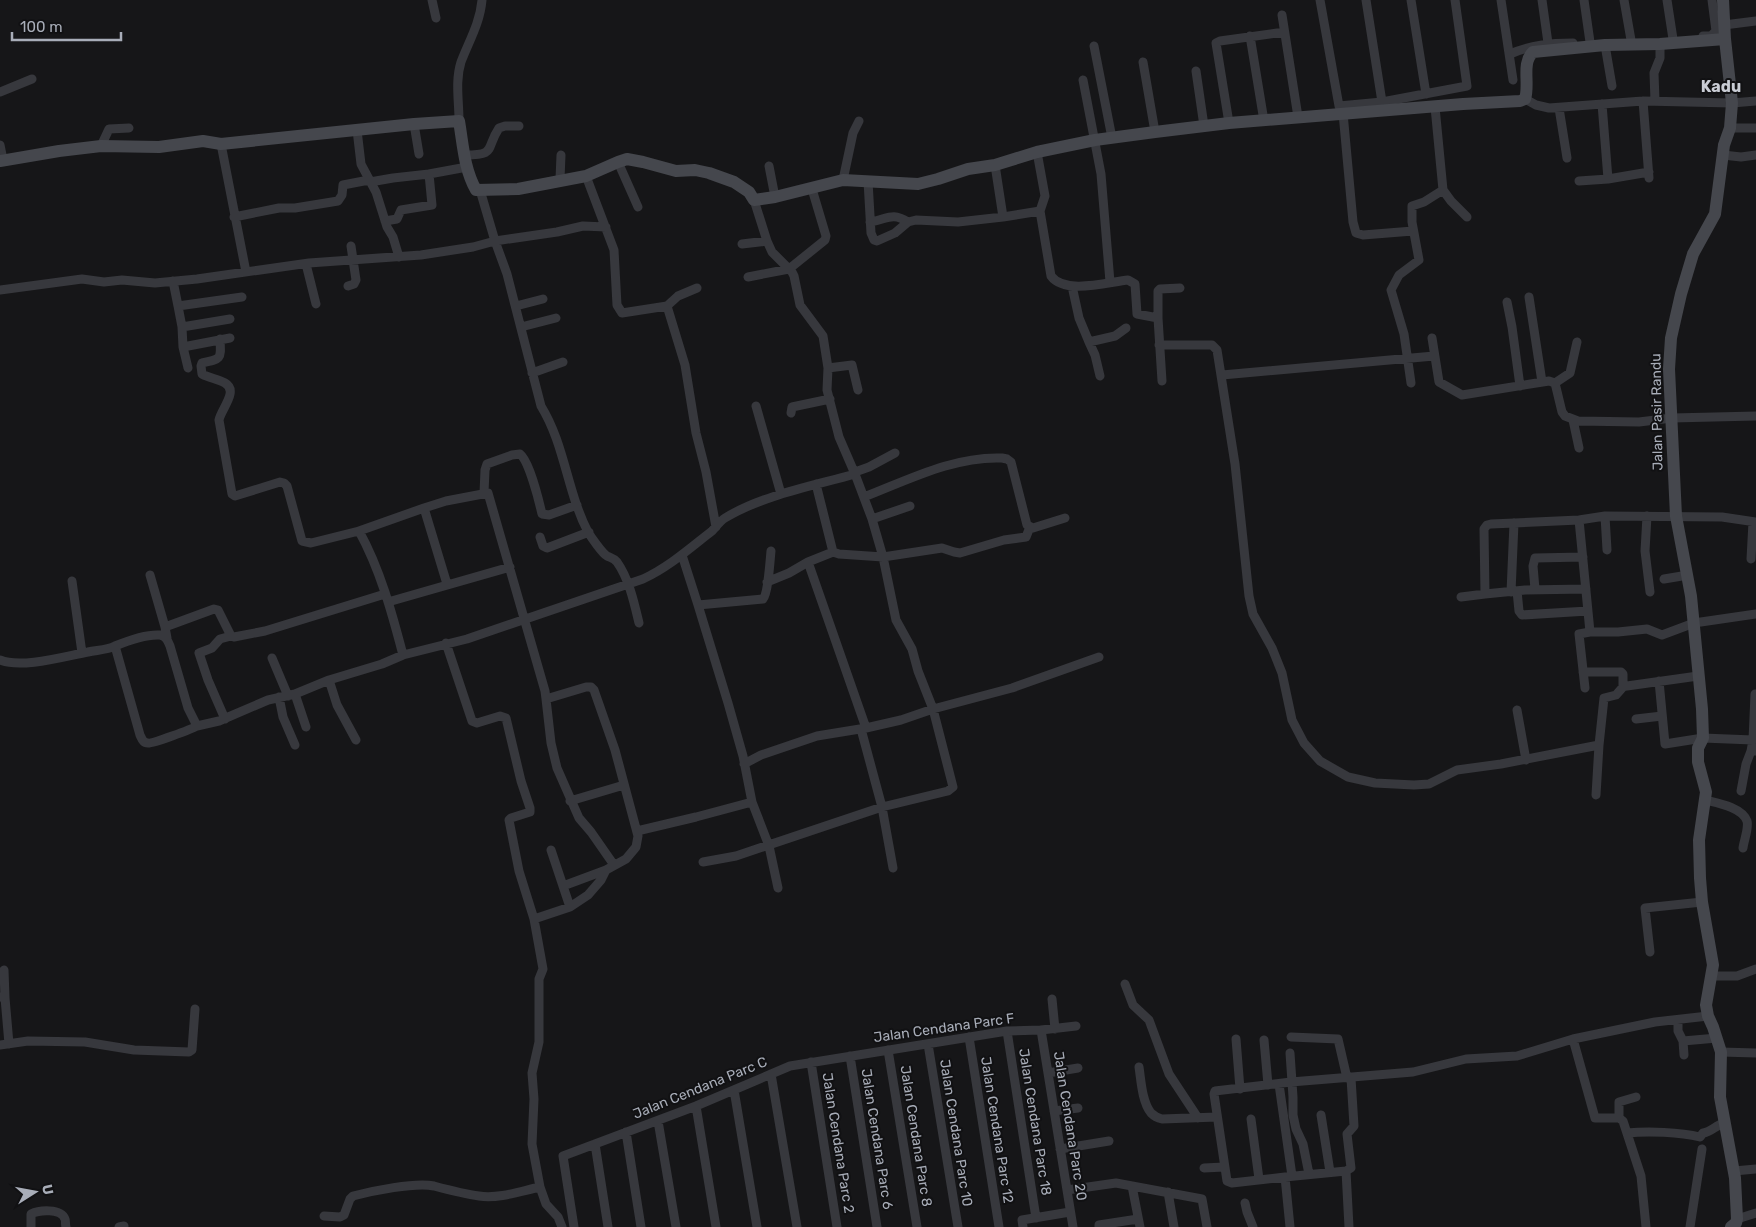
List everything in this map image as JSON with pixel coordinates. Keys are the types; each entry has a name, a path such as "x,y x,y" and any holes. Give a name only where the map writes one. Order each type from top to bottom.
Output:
{"street":[{"path":"432,0 436,18"},
{"path":"482,0 478,23 461,62 457,81 459,120 466,161 476,190 518,188 586,176 618,162 635,160 676,171 695,170 709,173 734,182 749,192 754,200 766,242 772,252 789,268 794,276 800,304 823,336 828,368 827,390 839,436 872,519 883,557 896,620 912,649 918,671 933,708 953,787 948,791 882,807 736,856 703,862"},
{"path":"1320,0 1339,106 1382,102 1467,86 1455,0"},
{"path":"1366,0 1382,102"},
{"path":"1411,0 1426,94"},
{"path":"1501,0 1513,80"},
{"path":"1542,0 1548,43"},
{"path":"1584,0 1590,42"},
{"path":"1624,0 1631,40"},
{"path":"1667,0 1673,39"},
{"path":"1510,54 1525,48 1548,43 1711,36 1716,31 1712,0"},
{"name":"Jalan Pasir Randu","path":"1708,1016 1706,998 1712,976 1712,952 1702,902 1699,843 1706,792 1698,755 1698,748 1702,738 1702,709 1688,575 1676,516 1669,369 1671,338 1689,263 1710,224 1717,206 1724,145 1730,128 1732,102 1723,0"},
{"path":"1282,15 1298,117"},
{"path":"1724,25 1756,21"},
{"path":"1229,123 1216,43 1284,32"},
{"path":"1250,36 1264,120"},
{"path":"1525,99 1527,93 1528,60 1533,52 1605,45 1660,44 1725,39"},
{"path":"1655,101 1654,72 1660,58 1660,44"},
{"path":"1605,45 1612,86"},
{"path":"1094,46 1112,138"},
{"path":"1143,62 1155,132"},
{"path":"1196,71 1204,126"},
{"path":"0,92 32,80"},
{"path":"1083,80 1101,174 1110,282"},
{"path":"754,200 812,189 843,180 918,184 968,169 996,165 1037,152 1095,140 1229,123 1520,101 1525,99 1542,107 1558,108 1643,101 1756,101"},
{"path":"1580,181 1649,175 1643,101"},
{"path":"1602,104 1608,179"},
{"path":"1435,107 1443,190 1451,202 1467,216"},
{"path":"1558,108 1567,158"},
{"path":"1342,113 1353,222 1356,233 1363,235 1413,231"},
{"path":"0,145 1,161 101,146 160,147 203,141 221,144 459,120"},
{"path":"843,180 853,133 859,121"},
{"path":"414,124 419,154"},
{"path":"234,217 279,208 295,208 338,200 342,195 343,185 429,174 486,153 490,149 499,128 520,126"},
{"path":"101,146 109,129 129,128"},
{"path":"1730,128 1756,128"},
{"path":"358,130 361,164 376,192 399,257"},
{"path":"221,144 246,272"},
{"path":"1037,152 1045,196 1040,211 1051,276 1054,280 1078,287 1132,281 1135,284 1137,314 1158,318"},
{"path":"560,180 561,155"},
{"path":"1723,155 1741,157 1756,155"},
{"path":"618,162 638,207"},
{"path":"996,165 1003,217"},
{"path":"768,166 775,197"},
{"path":"385,221 397,219 401,210 432,205 429,174"},
{"path":"586,176 614,250 617,306 619,310 622,313 667,306 678,296 697,288"},
{"path":"868,181 872,238 877,242 895,233 908,222 916,220 958,222 1040,211"},
{"path":"748,277 789,268 825,240 826,236 812,189"},
{"path":"480,190 507,274 542,406 555,436 577,505 589,532 606,556 616,560 628,583 639,623"},
{"path":"1411,384 1402,323 1395,309 1391,290 1399,275 1419,260 1413,231 1412,206 1424,202 1443,190"},
{"path":"870,222 896,216 908,222"},
{"path":"0,290 82,279 104,282 122,280 142,283 173,282 306,264 447,252 495,241 557,232 583,226 606,227"},
{"path":"742,244 766,242"},
{"path":"348,286 356,282 354,260 350,246"},
{"path":"306,264 316,304"},
{"path":"173,282 188,368"},
{"path":"1072,286 1079,318 1095,355 1100,376"},
{"path":"1162,381 1158,291 1160,289 1180,288"},
{"path":"178,306 242,297"},
{"path":"1530,297 1542,382"},
{"path":"516,306 543,299"},
{"path":"1507,302 1520,386"},
{"path":"667,306 685,365 696,433 706,472 716,527"},
{"path":"521,328 556,318"},
{"path":"182,327 230,319"},
{"path":"1089,342 1115,336 1126,328"},
{"path":"183,347 230,338"},
{"path":"1432,338 1439,382 1462,395 1542,382 1555,383 1570,373 1576,342"},
{"path":"220,339 220,358 202,363 201,373 204,376 224,382 229,385 231,391 220,414 220,420 232,494 235,496 280,482 284,483 287,486 302,541 311,543 359,531 424,508 484,493 489,494 545,691 551,743 557,768 579,818 591,832 610,867"},
{"path":"1159,345 1212,346 1217,350 1235,464 1249,596 1253,614 1272,648 1282,673 1292,720 1304,743 1320,761 1348,777 1375,783 1414,786 1429,784 1457,770 1526,760 1599,745"},
{"path":"1222,375 1434,356"},
{"path":"532,373 563,362"},
{"path":"828,368 852,365 858,390"},
{"path":"1555,383 1563,414 1573,420 1638,422 1672,418 1756,416"},
{"path":"791,413 792,407 830,399"},
{"path":"756,406 781,494"},
{"path":"1573,420 1579,448"},
{"path":"115,646 140,735 143,741 150,744 189,731 197,726 225,719 258,703 287,696 403,655 467,639 659,572 716,527 724,518 781,494 855,473 895,453"},
{"path":"484,493 487,464 520,454 524,458 534,483 542,514 549,515 577,505"},
{"path":"864,497 967,460 1002,458 1011,462 1030,528"},
{"path":"816,484 833,552"},
{"path":"872,519 910,506"},
{"path":"424,508 447,584"},
{"path":"1605,516 1608,550"},
{"path":"1485,594 1484,529 1486,525 1491,524 1579,520 1605,516 1722,517 1755,522 1751,559"},
{"path":"1647,516 1645,551 1650,592"},
{"path":"1030,528 1065,518"},
{"path":"1579,520 1590,632"},
{"path":"1514,523 1514,592 1519,611 1522,615 1588,611"},
{"path":"767,582 833,552 883,557 942,548 960,553 1004,540 1026,537 1030,528"},
{"path":"359,531 367,546 387,598 403,655"},
{"path":"540,537 543,546 547,548 589,532"},
{"path":"698,605 763,599 768,590 767,582 771,551"},
{"path":"682,555 728,702 743,756 752,802 769,846 778,888"},
{"path":"1535,589 1533,566 1535,558 1583,557"},
{"path":"808,562 864,728 882,807 893,868"},
{"path":"225,719 208,680 199,653 212,648 220,639 265,631 510,567"},
{"path":"150,575 188,708 197,726"},
{"path":"1664,578 1688,575"},
{"path":"72,581 82,653"},
{"path":"1461,597 1535,589 1586,588"},
{"path":"165,626 216,609 231,636"},
{"path":"1585,688 1579,634 1647,629 1662,636 1694,623 1756,614"},
{"path":"0,660 6,662 39,661 115,646 145,637 160,635 167,638"},
{"path":"446,643 472,722 477,724 500,716 506,718 521,781 530,808 530,812 510,818 509,820 519,871 534,919 543,969 539,979 539,1042 532,1073 534,1099 532,1144 540,1187 546,1204 558,1216 562,1227"},
{"path":"744,764 761,755 817,736 901,720 933,708 1012,688 1099,657"},
{"path":"272,658 287,696 306,727"},
{"path":"1583,672 1621,672 1623,674 1623,687 1618,694 1604,698 1596,795"},
{"path":"1623,687 1698,676"},
{"path":"329,680 337,705 356,740"},
{"path":"1659,681 1666,744 1702,738 1753,740"},
{"path":"546,699 586,687 591,687 594,690 615,750 638,836 636,847 626,859 563,886"},
{"path":"1741,791 1746,764 1754,751 1755,694"},
{"path":"287,696 283,717 295,745"},
{"path":"1517,710 1526,760"},
{"path":"1636,719 1662,716"},
{"path":"570,800 624,784"},
{"path":"1705,800 1730,806 1745,818 1747,824 1742,848"},
{"path":"637,830 752,802"},
{"path":"551,850 570,907"},
{"path":"534,919 570,907 588,896 610,867"},
{"path":"1650,952 1645,908 1702,902"},
{"path":"1712,976 1737,976 1756,969"},
{"path":"4,970 4,1045 28,1041 76,1042 134,1050 191,1052 195,1009"},
{"path":"1125,984 1133,1005 1149,1020 1169,1074 1198,1118"},
{"path":"1052,999 1055,1029"},
{"path":"1291,1038 1338,1039 1349,1078 1354,1126 1347,1134 1351,1168 1346,1171 1229,1183 1224,1167 1215,1091 1291,1082 1349,1078 1413,1072 1466,1060 1517,1056 1573,1039 1655,1022 1708,1016 1721,1052 1720,1097 1734,1171 1735,1224 1756,1213"},
{"path":"1678,1020 1678,1031 1683,1041 1684,1055"},
{"name":"Jalan Cendana Parc F","path":"850,1056 1007,1031 1076,1026"},
{"name":"Jalan Cendana Parc 20","path":"1041,1030 1073,1227"},
{"name":"Jalan Cendana Parc 18","path":"1007,1031 1036,1218"},
{"name":"Jalan Cendana Parc 12","path":"969,1037 999,1227"},
{"path":"1683,1041 1717,1038"},
{"path":"1236,1039 1240,1089"},
{"path":"1573,1039 1595,1118 1619,1118 1623,1121 1641,1176 1646,1227"},
{"path":"1264,1040 1268,1085"},
{"name":"Jalan Cendana Parc 10","path":"928,1044 958,1227"},
{"name":"Jalan Cendana Parc 8","path":"888,1050 917,1227"},
{"path":"1721,1052 1756,1053"},
{"path":"1290,1053 1293,1115 1296,1129 1303,1144 1309,1174"},
{"name":"Jalan Cendana Parc C","path":"574,1227 563,1156 696,1106 790,1066 850,1056"},
{"name":"Jalan Cendana Parc 6","path":"850,1056 877,1227"},
{"name":"Jalan Cendana Parc 2","path":"811,1062 837,1227"},
{"path":"1139,1066 1145,1100 1151,1113 1162,1119 1217,1117"},
{"path":"1048,1074 1078,1068"},
{"path":"771,1074 796,1227"},
{"path":"1279,1084 1289,1176 1290,1227"},
{"path":"734,1090 756,1227"},
{"path":"1619,1118 1619,1102 1636,1097"},
{"path":"696,1106 716,1227"},
{"path":"1054,1111 1078,1108"},
{"path":"1321,1115 1330,1172"},
{"path":"1251,1119 1260,1179"},
{"path":"658,1120 676,1227"},
{"path":"1627,1133 1690,1134 1700,1137 1718,1124 1725,1123"},
{"path":"626,1132 641,1227"},
{"path":"1060,1149 1109,1141"},
{"path":"595,1144 608,1227"},
{"path":"1690,1227 1702,1148"},
{"path":"1204,1168 1224,1167"},
{"path":"1734,1171 1756,1169"},
{"path":"1346,1171 1349,1227"},
{"path":"1067,1190 1116,1183 1202,1199 1207,1227"},
{"path":"324,1216 340,1217 344,1215 353,1196 399,1186 433,1186 444,1190 479,1196 496,1196 540,1187"},
{"path":"1099,1227 1098,1225 1139,1223 1132,1186"},
{"path":"1168,1192 1174,1227"},
{"path":"1245,1203 1253,1227"},
{"path":"31,1227 31,1214 41,1211 58,1212 65,1219 66,1227"},
{"path":"1023,1224 1036,1218 1070,1212"},
{"path":"119,1227 124,1226"}],"district":[{"name":"Kadu","path":"1721,86"}]}
